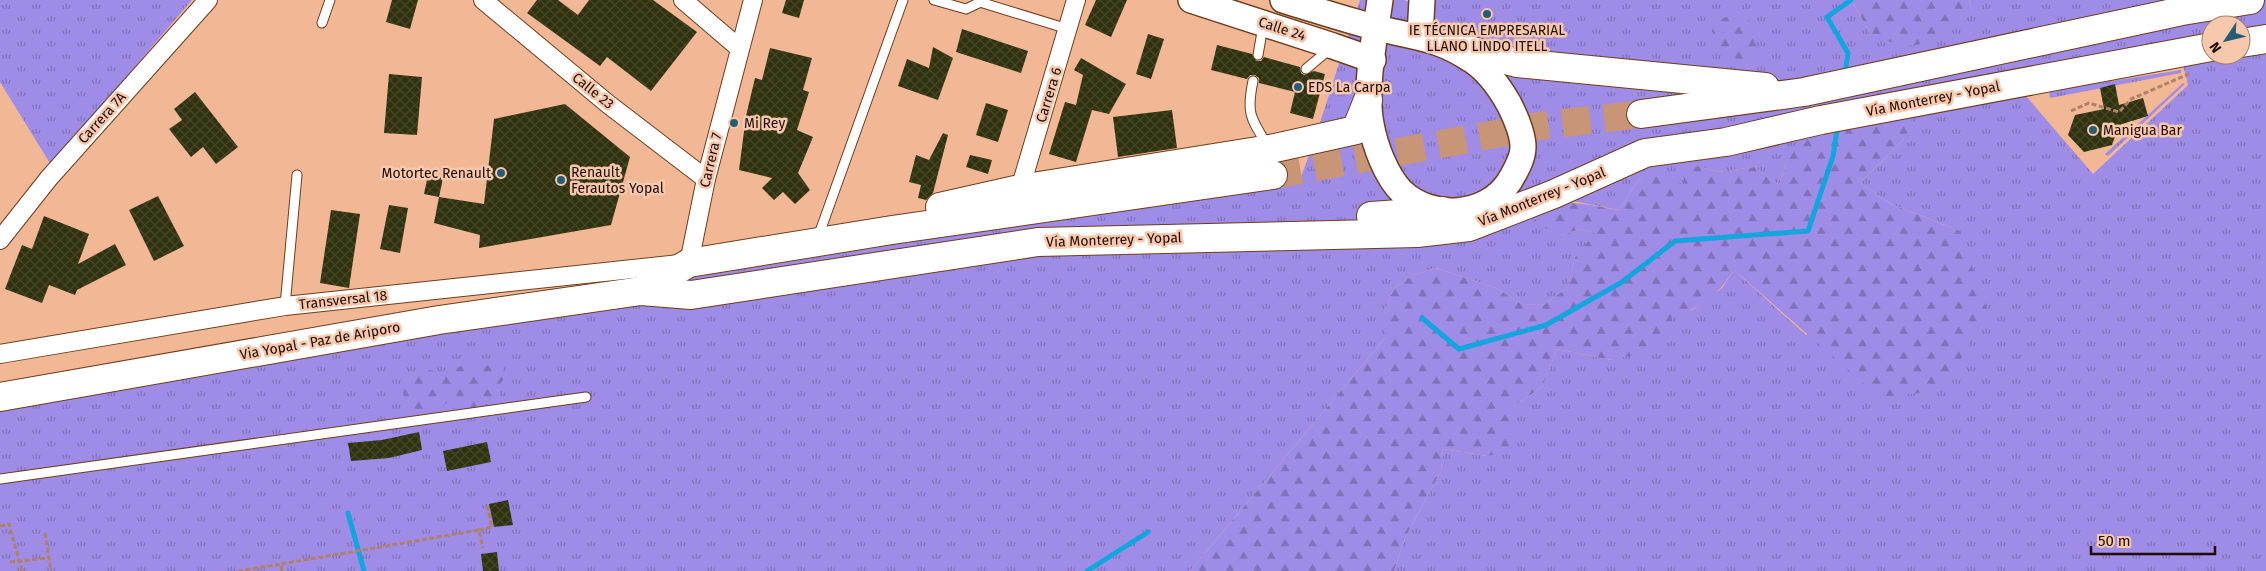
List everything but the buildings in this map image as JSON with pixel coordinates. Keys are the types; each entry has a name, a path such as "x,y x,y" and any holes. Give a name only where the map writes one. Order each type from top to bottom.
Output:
{"main road":[{"name":"Calle 24","path":"1191,0 1372,60"},
{"name":"Calle 24","path":"1283,0 1376,28"},
{"path":"1380,0 1368,100 1370,124 1377,148 1388,171 1402,192 1420,204 1442,211"},
{"path":"1420,36 1422,0"},
{"path":"1642,114 1811,90 2182,11 2250,0"},
{"path":"1376,28 1420,36 1517,63 1604,73 1811,90"},
{"path":"2251,41 2266,39"},
{"path":"1447,44 1475,62 1498,86 1515,115 1523,147 1517,169 1505,188 1488,202"},
{"name":"Vía Monterrey - Yopal","path":"641,291 691,295 1038,242 1417,233 1469,227 1554,194 1645,153 1726,142 1821,120 2201,48"},
{"path":"892,230 944,205 1020,189 1270,149 1356,130 1368,100"},
{"path":"1038,242 1465,210 1645,153"},
{"path":"641,291 689,263 892,230 1273,175"},
{"name":"Via Yopal - Paz de Ariporo","path":"0,397 440,320 641,291"}],"street":[{"name":"Carrera 7A","path":"0,240 49,178 208,0"},
{"name":"Calle 23","path":"483,0 608,104 706,179"},
{"path":"683,0 739,48"},
{"name":"Carrera 7","path":"689,263 706,179 753,0"},
{"name":"Carrera 6","path":"1020,189 1076,0"},
{"name":"Transversal 18","path":"0,354 285,306 689,263"}],"lane":[{"path":"322,23 330,0"},
{"path":"816,242 903,0"},
{"path":"934,0 966,9 984,1 1068,29"},
{"path":"1258,56 1264,23"},
{"path":"1306,69 1333,46"},
{"path":"1253,81 1249,100 1251,118 1270,149"},
{"path":"285,306 297,175"},
{"path":"0,479 586,397"}],"path":[{"path":"2071,111 2089,103 2119,112 2130,99 2194,72 2201,51"},
{"path":"238,571 339,556 405,542 492,528 487,504"},
{"path":"0,526 9,524 22,571"},
{"path":"479,530 483,548"},
{"path":"45,533 51,571"},
{"path":"10,562 48,558"},
{"path":"281,564 282,571"}],"green space":[{"path":"0,0 192,0 51,165 0,82"},
{"path":"1360,0 1404,0 1427,8 1428,0 1851,0 1871,35 1972,10 1969,0 2266,0 2266,571 1394,571 1405,538 1441,471 1443,449 1487,456 1514,406 1542,387 1557,349 1611,360 1671,315 1694,309 1722,288 1734,270 1806,335 1960,231 1891,204 1860,183 1904,139 1786,163 1779,185 1755,167 1718,172 1698,166 1685,186 1641,177 1619,210 1573,201 1561,235 1580,229 1596,233 1575,257 1568,287 1544,305 1522,304 1496,288 1436,268 1413,275 1394,288 1385,310 1385,338 1190,571 0,571 0,389 1270,184 1301,177","holes":["2181,57 2188,85 2093,174 2020,89"]},
{"path":"1851,0 1969,0 1972,10 1942,40 1904,47 1871,35"},
{"path":"1744,13 1757,32 1757,53 1748,61 1729,57 1715,50 1712,26 1725,17"},
{"path":"2181,70 2181,73 2050,98 2049,91"},
{"path":"2183,83 2185,84 2108,156 2105,154"},
{"path":"1916,110 1904,139 1860,183 1891,204 1960,231 1988,313 1942,391 1879,397 1734,270 1721,288 1708,300 1693,309 1672,316 1671,335 1641,354 1611,360 1557,349 1542,387 1514,406 1510,452 1487,456 1443,449 1441,471 1405,538 1394,571 1190,571 1385,338 1385,310 1394,288 1413,275 1436,268 1496,288 1522,304 1544,305 1568,287 1575,257 1595,233 1580,229 1561,235 1532,222 1555,207 1574,203 1619,210 1641,177 1667,174 1685,186 1682,171 1698,166 1718,172 1755,167 1779,185 1786,163 1803,138"},
{"path":"497,364 503,367 504,379 500,384 500,396 490,403 481,403 474,408 457,412 448,402 429,418 420,412 405,408 403,392 405,380 429,370 441,372 465,365 484,366"}],"waterway":[{"path":"1845,74 1848,53 1827,17 1851,0"},
{"path":"1422,318 1459,349 1546,325 1622,282 1675,241 1808,231 1833,156 1838,124"},
{"path":"348,513 364,571"},
{"path":"1087,571 1148,532"}],"tunnel":[{"path":"1273,175 1539,126 1641,114"}],"place":[{"name":"IE TÉCNICA EMPRESARIAL LLANO LINDO ITELL","path":"1487,14"},
{"name":"EDS La Carpa","path":"1298,87"},
{"name":"Mi Rey","path":"734,123"},
{"name":"Manigua Bar","path":"2093,130"},
{"name":"Motortec Renault","path":"501,173"},
{"name":"Renault Ferautos Yopal","path":"561,180"}]}
